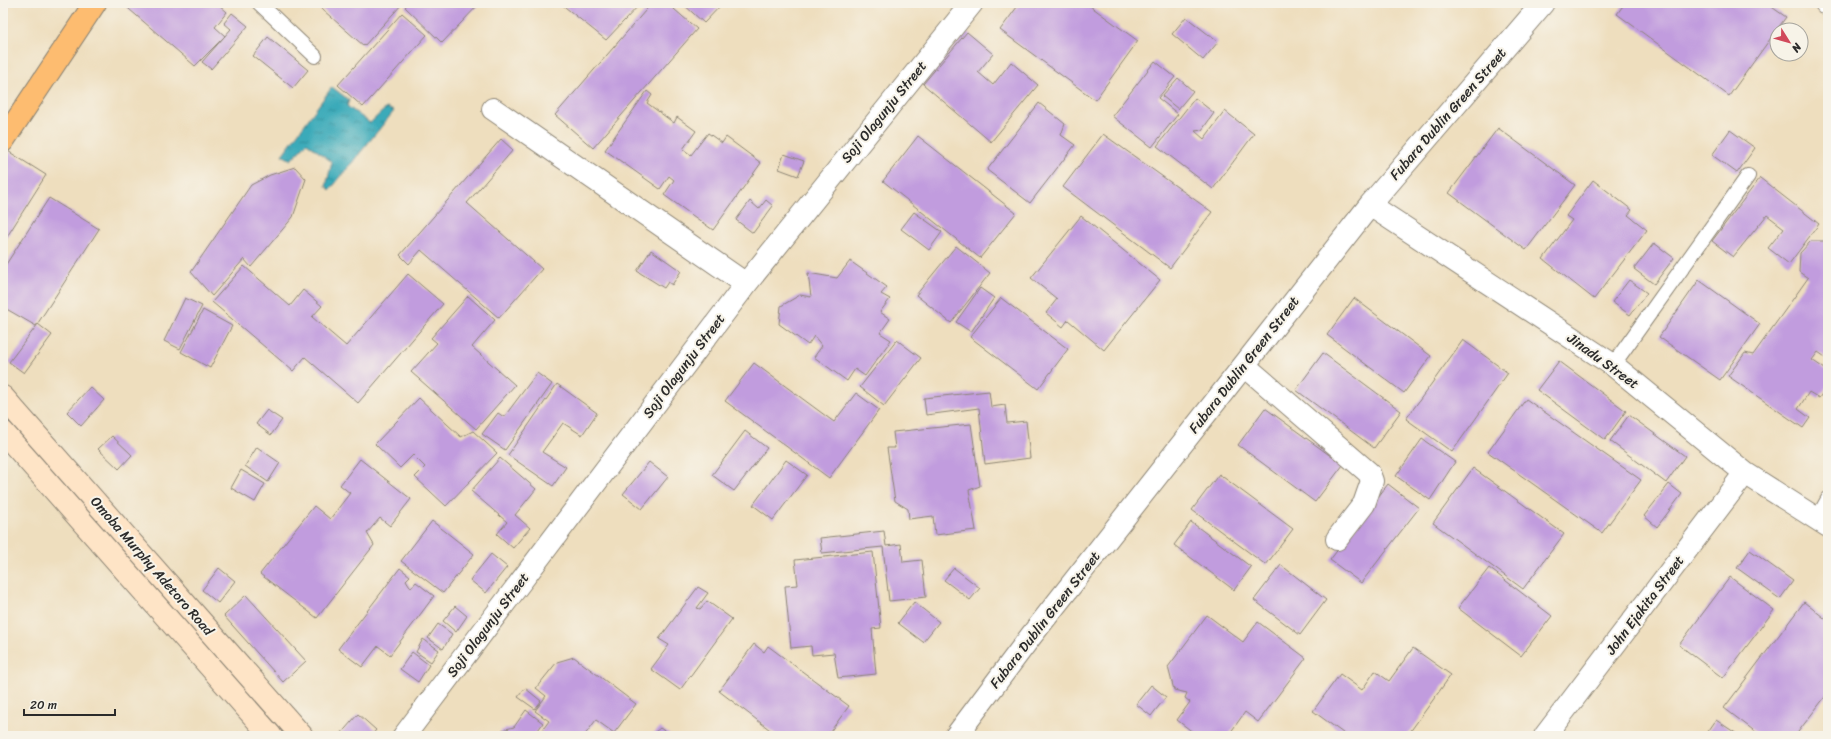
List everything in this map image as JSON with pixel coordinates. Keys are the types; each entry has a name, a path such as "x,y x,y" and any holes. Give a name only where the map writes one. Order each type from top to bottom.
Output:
{"highway":[{"path":"3,142 95,3"}],"street":[{"name":"Soji Olagunju Street","path":"404,736 746,284 972,3"},
{"name":"Fubara Dublin Green Street","path":"956,736 1031,636 1245,366 1370,205 1543,3"},
{"path":"493,109 746,284"},
{"name":"Jinadu Street","path":"1370,205 1613,365 1744,473 1822,523"},
{"path":"1245,366 1369,473 1372,481 1364,504 1337,539"},
{"name":"Omoba Murphy Adetoro Road","path":"3,397 302,736"},
{"name":"Omoba Murphy Adetoro Road","path":"3,432 271,736"},
{"name":"John Ejakita Street","path":"1545,736 1744,473"}],"lane":[{"path":"259,3 314,56"},
{"path":"1613,365 1748,176"},
{"path":"1822,523 1828,499"}],"water":[{"path":"332,87 349,100 347,106 370,123 386,108 394,111 330,190 326,186 332,162 307,143 291,160 282,155"}],"building":[{"path":"122,3 217,3 227,12 215,27 225,36 195,66"},
{"path":"315,3 403,3 364,46"},
{"path":"409,3 480,3 442,43 405,7"},
{"path":"560,3 641,3 606,40"},
{"path":"652,3 667,3 697,29 593,148 555,115"},
{"path":"682,3 723,3 704,23"},
{"path":"1020,3 1086,3 1138,41 1095,100 1000,30"},
{"path":"1625,3 1766,3 1786,17 1782,22 1769,22 1769,41 1729,96 1617,14"},
{"path":"232,13 248,26 211,69 202,62 231,29 224,23"},
{"path":"402,13 427,35 363,107 338,85"},
{"path":"1186,17 1218,42 1203,60 1172,34"},
{"path":"967,32 993,54 978,72 993,85 1011,62 1038,85 991,142 923,84"},
{"path":"268,37 308,70 293,88 253,56"},
{"path":"1155,61 1175,77 1158,98 1178,114 1152,147 1112,116"},
{"path":"1178,78 1193,91 1178,109 1162,96"},
{"path":"647,91 652,95 647,103 674,123 677,117 696,131 683,149 691,155 708,133 722,143 726,137 761,163 713,230 664,195 674,180 669,176 660,189 605,150"},
{"path":"1195,98 1214,113 1202,130 1195,131 1204,139 1225,111 1254,134 1213,189 1157,146"},
{"path":"1039,103 1065,124 1061,135 1075,145 1030,203 987,170"},
{"path":"1498,128 1575,185 1526,250 1449,193"},
{"path":"1730,130 1755,148 1737,173 1712,155"},
{"path":"1103,134 1212,212 1170,268 1063,187"},
{"path":"918,136 1016,213 980,258 883,181"},
{"path":"501,139 513,150 467,203 542,269 499,318 421,250 409,264 400,255"},
{"path":"3,148 46,175 3,243"},
{"path":"784,154 804,161 798,176 779,169"},
{"path":"295,167 306,179 293,217 251,267 244,259 212,296 191,272 251,185 270,175"},
{"path":"1760,178 1819,224 1789,264 1768,248 1784,228 1767,215 1733,257 1712,241"},
{"path":"1593,180 1632,210 1628,215 1647,230 1594,299 1543,259 1572,220 1566,216"},
{"path":"49,198 99,229 36,326 3,307 3,269"},
{"path":"766,200 773,206 753,233 736,220 750,201 759,209"},
{"path":"914,212 942,232 929,250 901,229"},
{"path":"1081,216 1160,280 1104,350 1068,320 1063,327 1046,313 1057,299 1031,278"},
{"path":"1811,241 1828,241 1828,359 1818,352 1812,360 1828,371 1828,385 1819,398 1809,392 1798,409 1810,418 1803,428 1728,376 1745,353 1753,355 1808,278 1799,272 1800,253"},
{"path":"1654,243 1674,258 1654,284 1634,269"},
{"path":"956,246 990,273 951,323 916,295"},
{"path":"651,250 681,271 672,285 668,282 664,288 637,271"},
{"path":"850,261 887,287 881,294 890,299 880,312 890,319 880,333 891,340 865,376 855,369 847,381 814,357 822,346 814,336 808,345 779,324 781,306 800,295 811,297 808,273 837,278"},
{"path":"244,266 290,306 303,290 322,306 312,317 346,346 408,274 443,304 358,403 305,357 293,371 212,302"},
{"path":"1629,280 1647,293 1630,315 1612,302"},
{"path":"1699,280 1760,324 1720,380 1659,337"},
{"path":"980,288 994,298 971,332 956,322"},
{"path":"468,296 495,320 472,347 515,385 476,429 411,372 437,343 431,338"},
{"path":"185,298 202,306 180,349 164,341"},
{"path":"1001,298 1068,349 1038,389 970,337"},
{"path":"1354,298 1431,356 1404,393 1327,335"},
{"path":"203,310 232,326 210,368 181,352"},
{"path":"38,324 52,335 24,373 9,362"},
{"path":"897,340 921,358 884,406 860,387"},
{"path":"1463,340 1508,373 1452,452 1406,419"},
{"path":"1323,353 1401,411 1374,448 1296,390"},
{"path":"1559,361 1626,411 1605,440 1537,390"},
{"path":"754,363 834,422 856,393 879,410 829,478 725,401"},
{"path":"537,373 552,384 505,450 482,434 498,413 504,417"},
{"path":"557,384 597,413 582,435 563,423 542,452 566,467 553,486 508,455"},
{"path":"90,387 104,400 81,426 67,412"},
{"path":"989,391 991,407 1005,405 1007,423 1026,421 1030,458 985,464 979,408 926,415 924,398"},
{"path":"419,398 461,437 473,431 497,453 446,506 415,477 425,467 413,455 400,468 375,444"},
{"path":"1526,399 1641,480 1602,533 1488,452"},
{"path":"1265,408 1343,465 1315,502 1238,445"},
{"path":"267,410 282,420 271,435 256,424"},
{"path":"1629,415 1685,456 1666,483 1610,441"},
{"path":"971,424 980,486 969,490 976,530 935,535 933,516 909,519 908,509 895,501 887,448 895,448 893,432"},
{"path":"745,431 767,448 734,491 712,475"},
{"path":"112,436 132,455 119,469 98,449"},
{"path":"1422,439 1455,462 1430,500 1396,476"},
{"path":"257,447 280,463 268,482 245,466"},
{"path":"500,458 536,489 515,515 530,528 513,548 497,534 507,522 471,491"},
{"path":"360,459 411,499 390,526 380,518 367,533 374,545 317,618 260,574 314,506 330,519 350,493 340,485"},
{"path":"786,460 807,475 773,520 753,505"},
{"path":"649,462 668,477 642,509 623,494"},
{"path":"1473,468 1564,534 1523,589 1433,523"},
{"path":"241,470 265,484 255,502 231,488"},
{"path":"1219,474 1293,529 1266,565 1192,510"},
{"path":"1388,484 1419,508 1361,583 1330,560"},
{"path":"1669,484 1682,494 1657,527 1644,516"},
{"path":"432,521 474,554 443,593 401,561"},
{"path":"1191,522 1251,567 1234,590 1174,545"},
{"path":"884,531 886,546 901,544 903,562 922,560 926,597 889,601 883,547 822,553 820,538"},
{"path":"1750,550 1793,581 1780,599 1737,568"},
{"path":"873,552 881,628 872,629 876,674 838,678 834,653 812,655 811,646 791,648 785,586 798,585 795,560"},
{"path":"491,554 507,567 486,593 470,580"},
{"path":"1281,565 1326,600 1300,635 1254,600"},
{"path":"219,568 235,581 218,603 202,590"},
{"path":"400,568 410,576 406,580 411,588 416,582 434,596 390,655 378,646 362,667 338,649"},
{"path":"954,568 980,588 970,600 944,580"},
{"path":"1489,568 1552,616 1521,656 1458,608"},
{"path":"1730,577 1774,610 1723,678 1679,645"},
{"path":"698,587 708,593 697,608 700,609 707,601 732,619 680,690 651,669 669,645 659,639"},
{"path":"246,595 306,661 283,682 224,616"},
{"path":"914,602 939,622 923,642 898,623"},
{"path":"1804,602 1828,621 1828,693 1795,736 1761,736 1724,708"},
{"path":"455,606 467,616 456,632 443,621"},
{"path":"1207,615 1243,642 1258,622 1306,658 1258,722 1245,712 1228,736 1198,736 1177,720 1190,702 1185,698 1187,693 1174,690 1168,667"},
{"path":"438,624 452,634 443,649 428,638"},
{"path":"423,639 439,650 431,662 416,652"},
{"path":"754,644 764,652 768,646 849,706 827,736 778,736 719,691"},
{"path":"1413,648 1451,675 1407,736 1347,736 1313,711 1340,674 1362,690 1375,671 1389,681"},
{"path":"412,652 429,665 418,682 400,669"},
{"path":"574,657 636,704 614,733 596,720 584,736 538,736 549,721 535,711 546,696 536,688 557,662"},
{"path":"1151,685 1166,697 1151,716 1136,704"},
{"path":"525,688 541,701 535,709 518,697"},
{"path":"526,710 543,723 534,736 503,736 499,734 502,730 514,727"},
{"path":"358,714 376,730 371,736 339,736"},
{"path":"1716,720 1740,736 1705,736"},
{"path":"660,728 672,736 650,736"}]}
